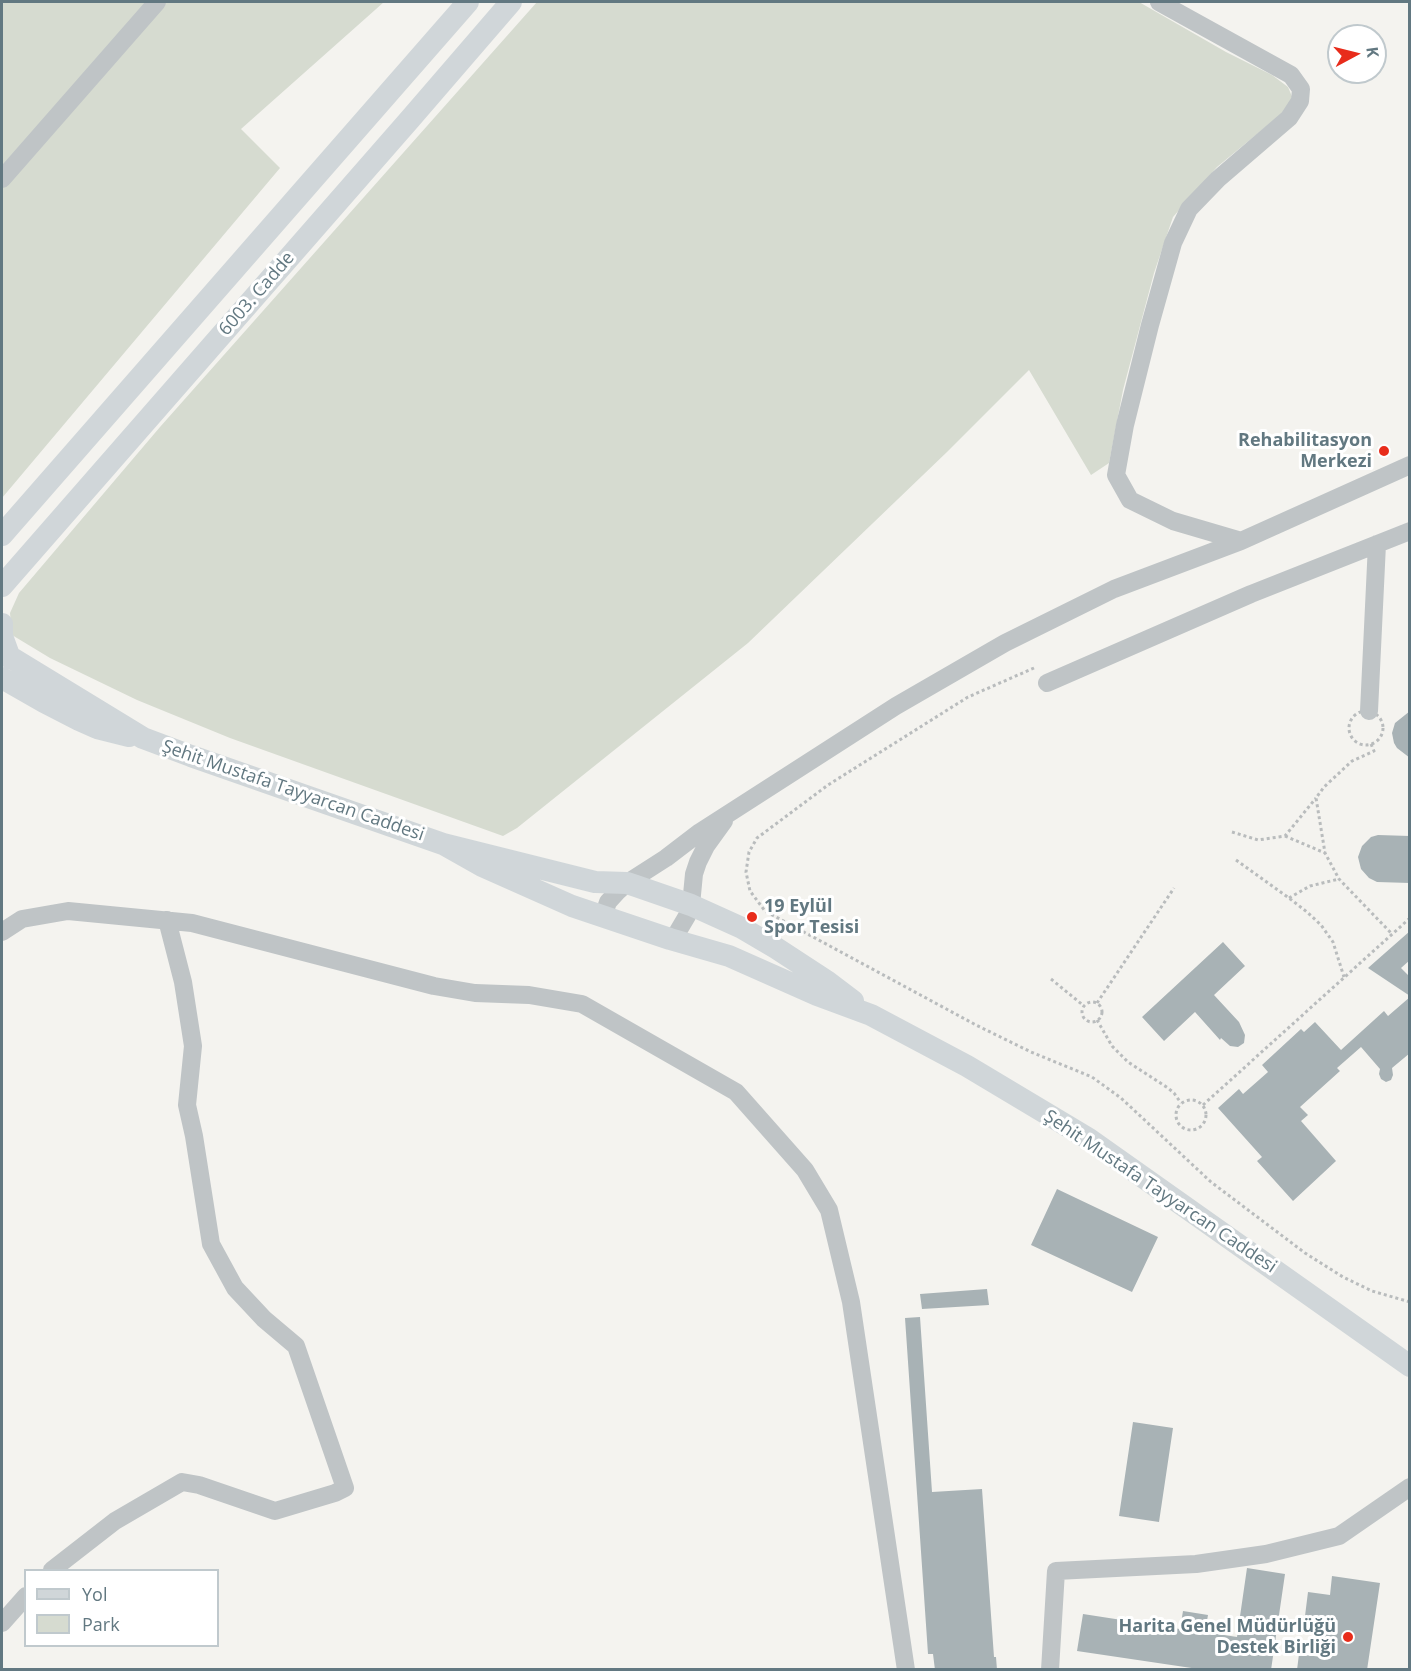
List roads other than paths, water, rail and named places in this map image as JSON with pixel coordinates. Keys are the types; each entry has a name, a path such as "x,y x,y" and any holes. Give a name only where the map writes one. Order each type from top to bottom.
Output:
{"main road":[{"name":"6003. Cadde","path":"2,535 468,2"},
{"name":"6003. Cadde","path":"5,581 511,2"},
{"path":"2,607 5,581"},
{"path":"2,624 4,662"},
{"name":"Şehit Mustafa Tayyarcan Caddesi","path":"4,662 93,706 143,738 190,756 443,844 595,882 627,883 691,905 742,928 776,948 828,982 871,1015"},
{"name":"Şehit Mustafa Tayyarcan Caddesi","path":"443,844 522,885 603,917 729,956 817,995 871,1015 967,1066 1089,1139 1410,1366"}],"street":[{"path":"2,179 157,2"},
{"path":"1159,2 1292,75 1301,89 1300,100 1289,118 1218,179 1189,208 1173,243 1150,325 1125,425 1116,475 1130,500 1173,521 1241,542"},
{"path":"603,917 608,902 627,883 666,858 700,831 896,706 1005,643 1114,589 1241,542 1410,465"},
{"path":"1047,683 1251,594 1410,531"},
{"path":"1369,711 1377,544"},
{"path":"670,939 682,926 691,905 694,874 698,862 706,846 731,813"},
{"path":"2,932 22,919 68,911 192,923 434,987 475,993 529,995 582,1004 736,1092 805,1170 829,1210 851,1302 906,1670"},
{"path":"53,1569 115,1521 182,1482 199,1485 275,1511 345,1488 296,1346 235,1288 211,1244 187,1105 193,1046 183,982 167,920"},
{"path":"1050,1670 1056,1571 1196,1564 1276,1551 1339,1536 1410,1487"},
{"path":"2,1623 24,1598"}],"place":[{"name":"Rehabilitasyon Merkezi","path":"1384,451"},
{"name":"19 Eylül Spor Tesisi","path":"752,917"},
{"name":"Harita Genel Müdürlüğü Destek Birliği","path":"1348,1637"}]}
